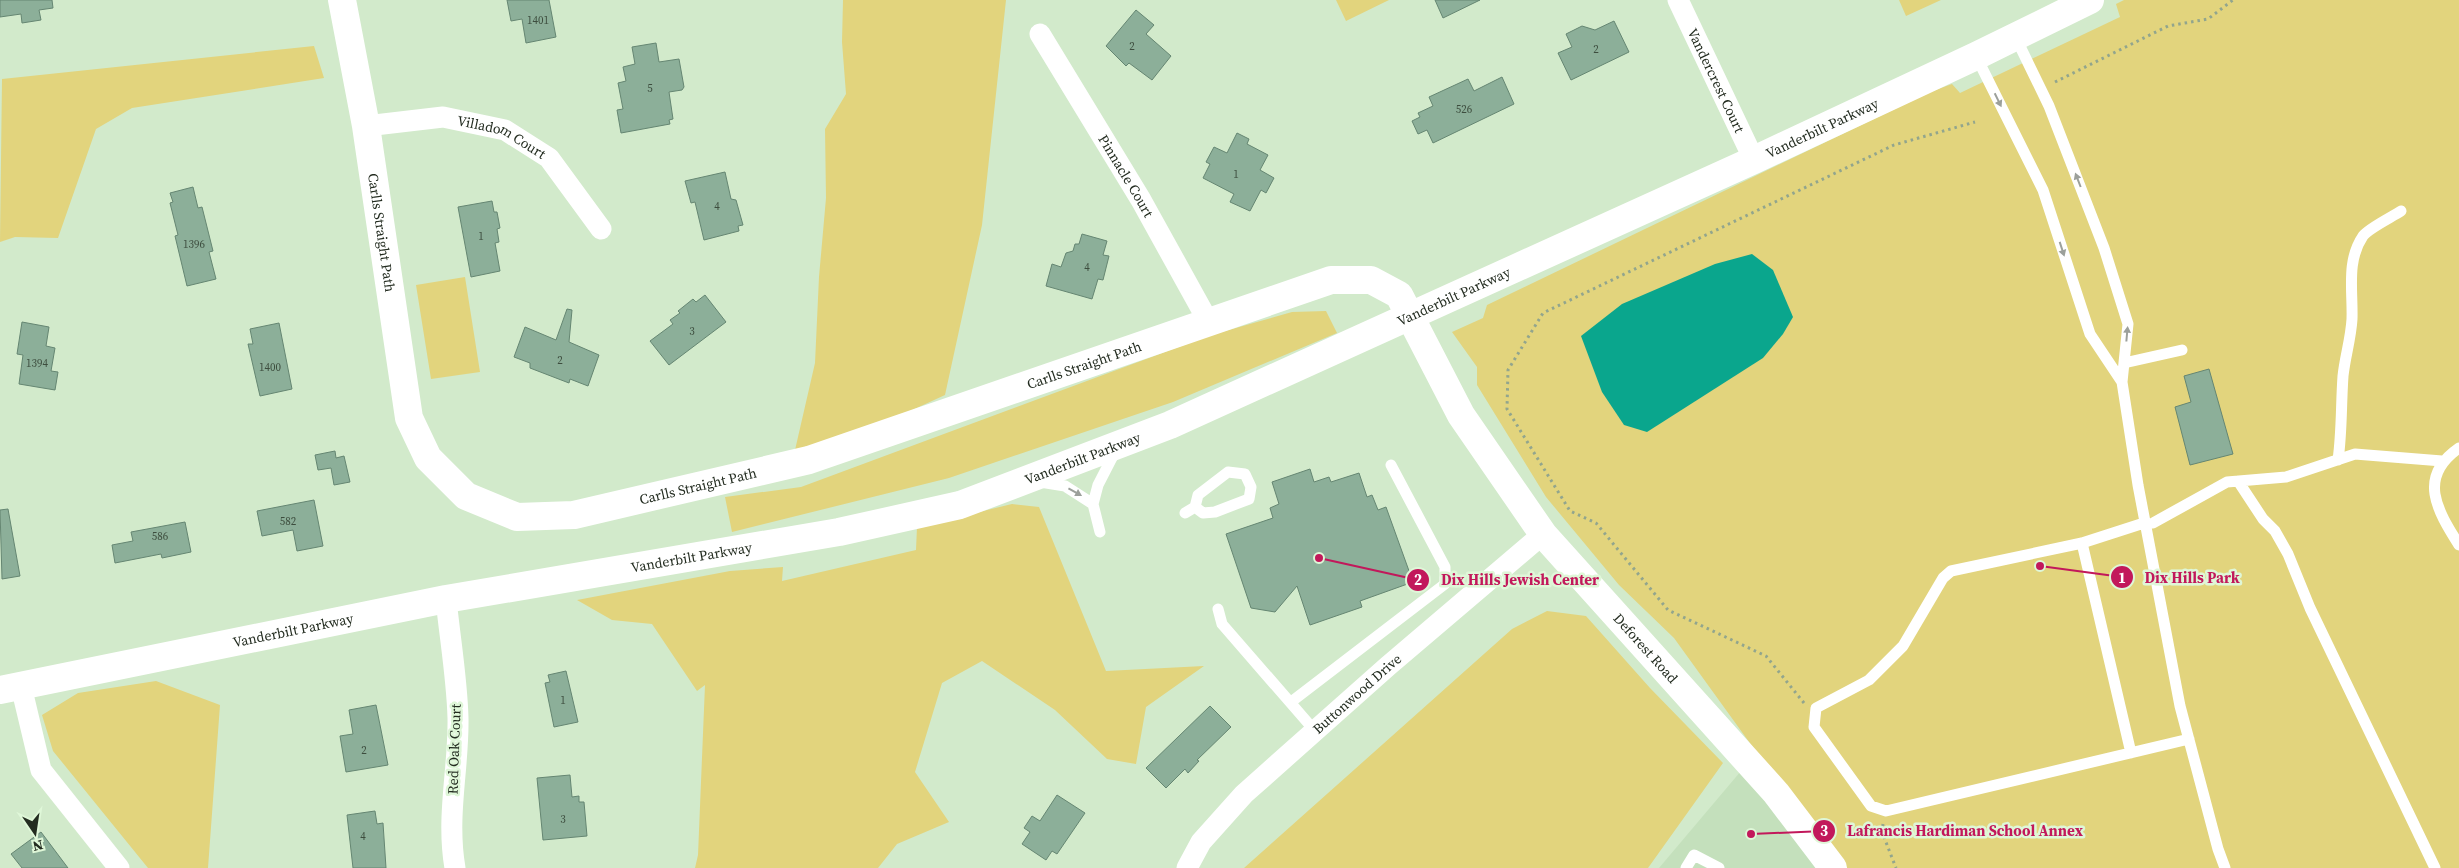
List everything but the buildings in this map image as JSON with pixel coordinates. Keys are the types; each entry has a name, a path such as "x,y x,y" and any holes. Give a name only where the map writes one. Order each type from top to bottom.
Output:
{"street":[{"name":"Carlls Straight Path","path":"342,0 366,126 409,418 428,458 466,496 517,517 574,516 809,460 1331,280 1371,280 1399,295 1409,317"},
{"name":"Vandercrest Court","path":"1678,0 1754,160"},
{"name":"Vanderbilt Parkway","path":"10,688 446,599 839,532 960,505 1170,425 1754,160 1976,56 2090,0"},
{"name":"Pinnacle Court","path":"1040,34 1141,200 1208,321"},
{"name":"Villadom Court","path":"366,126 443,116 505,130 549,158 601,229"},
{"name":"Deforest Road","path":"1409,317 1462,415 1543,534 1776,793 1829,866"},
{"name":"Buttonwood Drive","path":"1187,868 1201,842 1244,794 1543,534"},
{"name":"Red Oak Court","path":"446,599 458,719 453,783 451,848 455,868"},
{"path":"10,688 41,770 119,868"}],"lane":[{"path":"2014,36 2049,106 2104,248 2128,324 2122,382 2149,523 2178,697 2218,849 2226,868"},
{"path":"1976,56 2043,190 2090,334 2122,382"},
{"path":"2338,460 2342,429 2344,373 2350,342 2352,317 2350,280 2355,256 2364,235 2401,211"},
{"path":"2124,363 2182,350"},
{"path":"1100,532 1092,504 1098,485 1118,445"},
{"path":"2459,448 2442,461 2435,477 2434,494 2445,522 2459,545"},
{"path":"2189,739 1886,811 1872,806 1814,728 1814,717 1816,708 1869,680 1903,646 1943,578 1952,571 2082,543 2149,523 2227,482 2286,477 2355,454 2442,461"},
{"path":"1290,702 1445,584 1445,567 1391,465"},
{"path":"1185,512 1195,507 1198,495 1228,472 1245,474 1252,487 1249,499 1215,512 1202,514 1195,507"},
{"path":"1028,479 1065,486 1092,504"},
{"path":"2238,481 2263,519 2275,530 2288,554 2310,608 2435,868"},
{"path":"2082,543 2131,753"},
{"path":"1218,609 1222,624 1315,731"},
{"path":"1686,868 1694,855 1719,868"}],"path":[{"path":"2055,82 2168,26 2208,19 2233,0"},
{"path":"1814,717 1766,656 1668,610 1596,523 1570,511 1508,409 1508,370 1544,313 1894,146 1976,122"},
{"path":"1882,832 1896,868"}],"shaded area":[{"path":"843,0 1006,0 982,225 945,395 860,434 795,450 815,363 819,277 826,198 825,129 846,94 842,42"},
{"path":"1336,0 1389,0 1346,21"},
{"path":"1899,0 1941,0 1906,16"},
{"path":"2124,0 2459,0 2459,868 1837,868 1791,800 1674,638 1619,585 1546,497 1477,385 1477,367 1452,332 1483,318 1487,305 1930,92 1952,84 1960,93 2120,17 2116,4"},
{"path":"314,46 324,78 132,108 96,129 58,238 15,237 0,242 2,79"},
{"path":"465,277 480,372 431,379 416,285"},
{"path":"1326,311 1337,333 1173,402 949,478 732,532 725,497 801,487 1211,335 1292,312"},
{"path":"1012,504 1039,507 1106,671 1204,666 1146,707 1136,764 1107,759 1055,710 982,661 942,683 915,772 949,822 897,844 878,868 695,868 698,855 705,685 697,691 652,624 612,620 577,600 730,571 783,567 782,581 916,550 917,527"},
{"path":"1547,611 1586,616 1650,688 1723,763 1648,868 1244,868 1512,629"},
{"path":"156,681 220,705 208,868 148,868 53,751 42,715 78,693"},
{"path":"1741,771 1837,868 1659,868"}],"water":[{"path":"1752,254 1773,270 1793,317 1783,334 1763,358 1647,432 1624,425 1602,392 1581,336 1622,304 1715,264"}],"place":[{"name":"Dix Hills Jewish Center","path":"1319,558"},
{"name":"Dix Hills Park","path":"2040,566"},
{"name":"Lafrancis Hardiman School Annex","path":"1751,834"}]}
